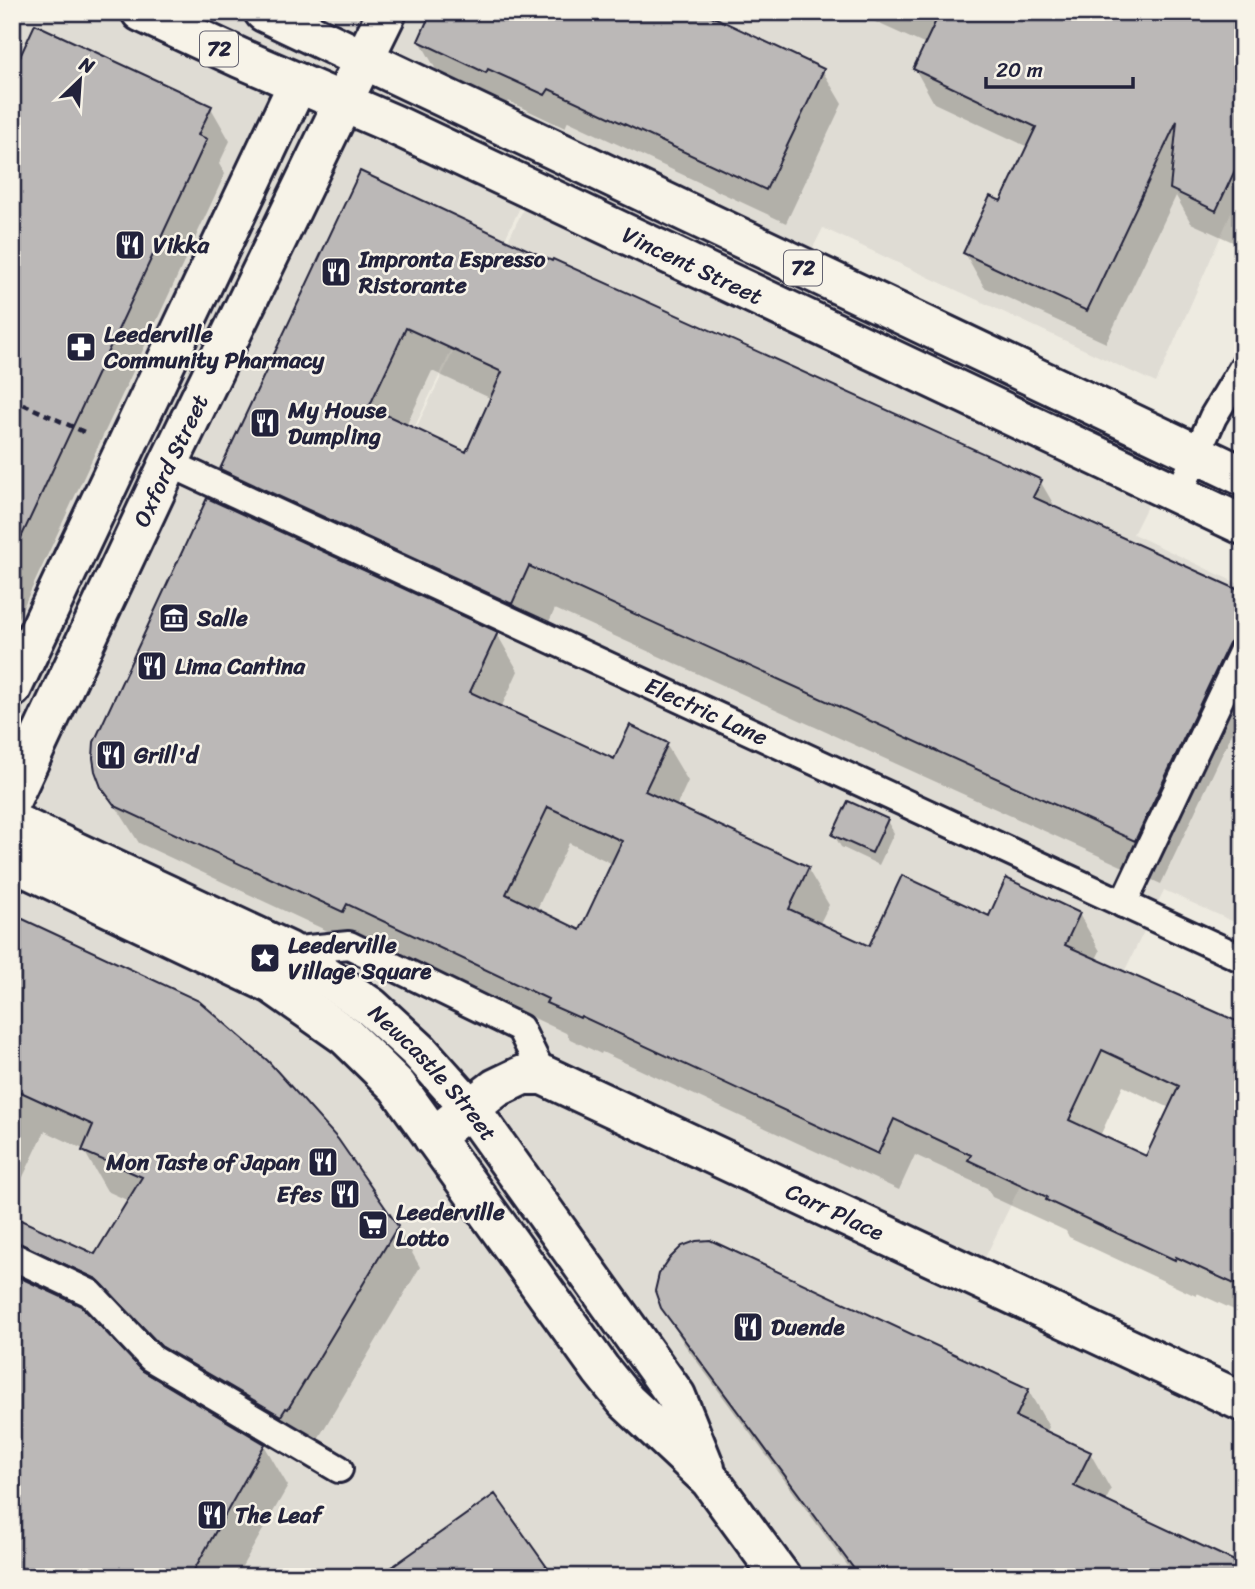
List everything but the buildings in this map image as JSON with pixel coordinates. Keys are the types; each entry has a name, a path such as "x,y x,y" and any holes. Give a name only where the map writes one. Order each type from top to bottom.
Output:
{"main road":[{"name":"Vincent Street","path":"141,12 410,132 1243,525"},
{"name":"Vincent Street","path":"264,12 326,26 363,60 1243,476"},
{"name":"Oxford Street","path":"12,798 169,463 387,12"},
{"name":"Oxford Street","path":"12,688 326,26"},
{"name":"Newcastle Street","path":"12,822 288,951 371,1007 419,1051 470,1108 677,1396 710,1480"},
{"name":"Newcastle Street","path":"12,861 272,984 346,1036 397,1086 601,1370 626,1401 710,1480 781,1577"},
{"path":"433,1137 496,1087 523,1075 543,1075"},
{"name":"Carr Place","path":"543,1075 583,1091 1243,1402"}],"lane":[{"path":"1178,496 1213,417 1243,367"},
{"name":"Electric Lane","path":"169,463 1243,960"},
{"path":"1123,904 1243,650"},
{"path":"288,951 349,945 496,1016 520,1028 543,1075"},
{"path":"12,1256 90,1293 151,1358 339,1469"}],"path":[{"path":"12,398 73,427"}],"shaded area":[{"path":"12,12 1243,12 1243,186 1156,383 823,228 795,283 1170,460 1133,534 1243,586 1243,926 1164,890 982,1264 1243,1389 1243,1577 12,1577","holes":["544,167 395,471 538,170"]}],"place":[{"name":"Vikka","path":"130,245"},
{"name":"Impronta Espresso Ristorante","path":"336,272"},
{"name":"Leederville Community Pharmacy","path":"81,347"},
{"name":"My House Dumpling","path":"265,423"},
{"name":"Salle","path":"174,618"},
{"name":"Lima Cantina","path":"152,666"},
{"name":"Grill'd","path":"111,755"},
{"name":"Leederville Village Square","path":"265,958"},
{"name":"Mon Taste of Japan","path":"323,1162"},
{"name":"Efes","path":"345,1194"},
{"name":"Leederville Lotto","path":"373,1225"},
{"name":"Duende","path":"748,1327"},
{"name":"The Leaf","path":"212,1515"}]}
